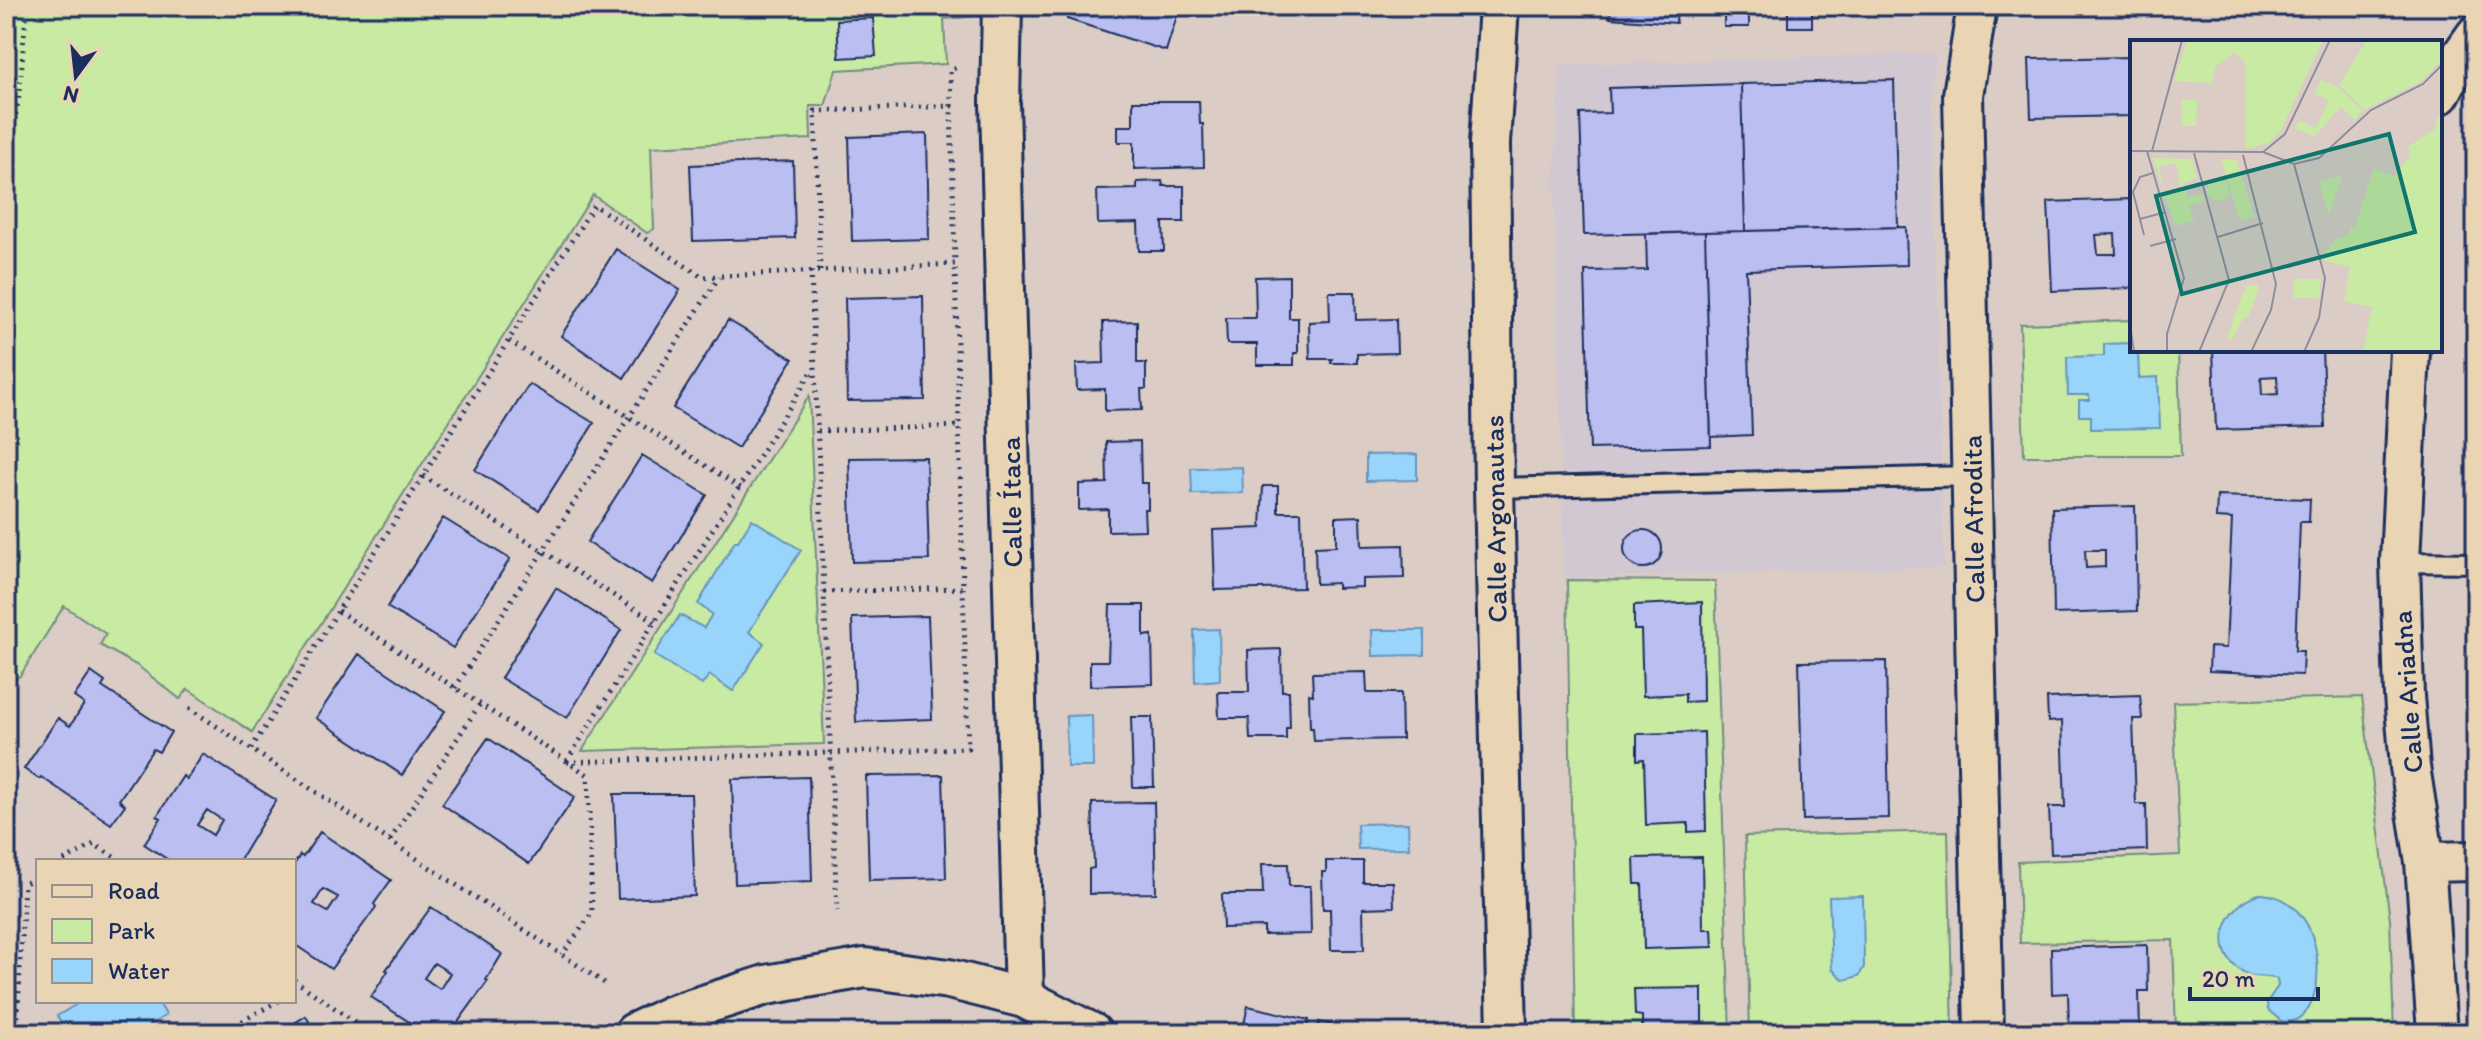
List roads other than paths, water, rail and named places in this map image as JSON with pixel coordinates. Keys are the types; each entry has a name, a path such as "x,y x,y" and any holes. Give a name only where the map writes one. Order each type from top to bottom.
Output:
{"street":[{"name":"Calle Ítaca","path":"1002,6 1000,103 1024,998"},
{"name":"Calle Argonautas","path":"1499,6 1490,143 1494,488 1507,1033"},
{"name":"Calle Afrodita","path":"1977,6 1963,95 1984,1033"},
{"path":"2442,90 2476,35"},
{"name":"Calle Ariadna","path":"2410,352 2400,562 2404,696 2410,767 2425,862 2437,1033"},
{"path":"2425,862 2476,861"},
{"path":"634,1033 672,1015 766,985 865,968 949,979 1024,998 1092,1033"}],"lane":[{"path":"1494,488 1972,476"},
{"path":"2400,562 2476,563"}],"water":[{"path":"2130,343 2130,352 2138,352 2139,378 2158,377 2160,428 2091,429 2091,416 2079,416 2079,400 2089,400 2089,395 2068,395 2067,357 2104,356 2104,344"},
{"path":"1417,454 1417,480 1366,481 1366,455"},
{"path":"1242,467 1243,493 1192,494 1191,468"},
{"path":"752,519 801,550 749,632 764,643 733,691 709,675 702,685 654,655 680,615 704,628 712,614 698,604 735,541"},
{"path":"1219,629 1220,680 1195,682 1194,630"},
{"path":"1372,630 1424,630 1424,655 1373,656"},
{"path":"1092,715 1093,767 1067,767 1066,716"},
{"path":"1408,823 1409,848 1358,849 1357,824"},
{"path":"2259,894 2284,900 2302,916 2313,938 2317,962 2316,986 2309,1006 2298,1019 2281,1021 2268,1010 2267,1002 2278,986 2277,979 2245,973 2226,954 2223,942 2229,918 2247,899"},
{"path":"1863,896 1864,967 1859,976 1844,980 1832,969 1829,897"},
{"path":"79,1003 159,1003 166,1015 137,1033 68,1033 57,1016"}]}
